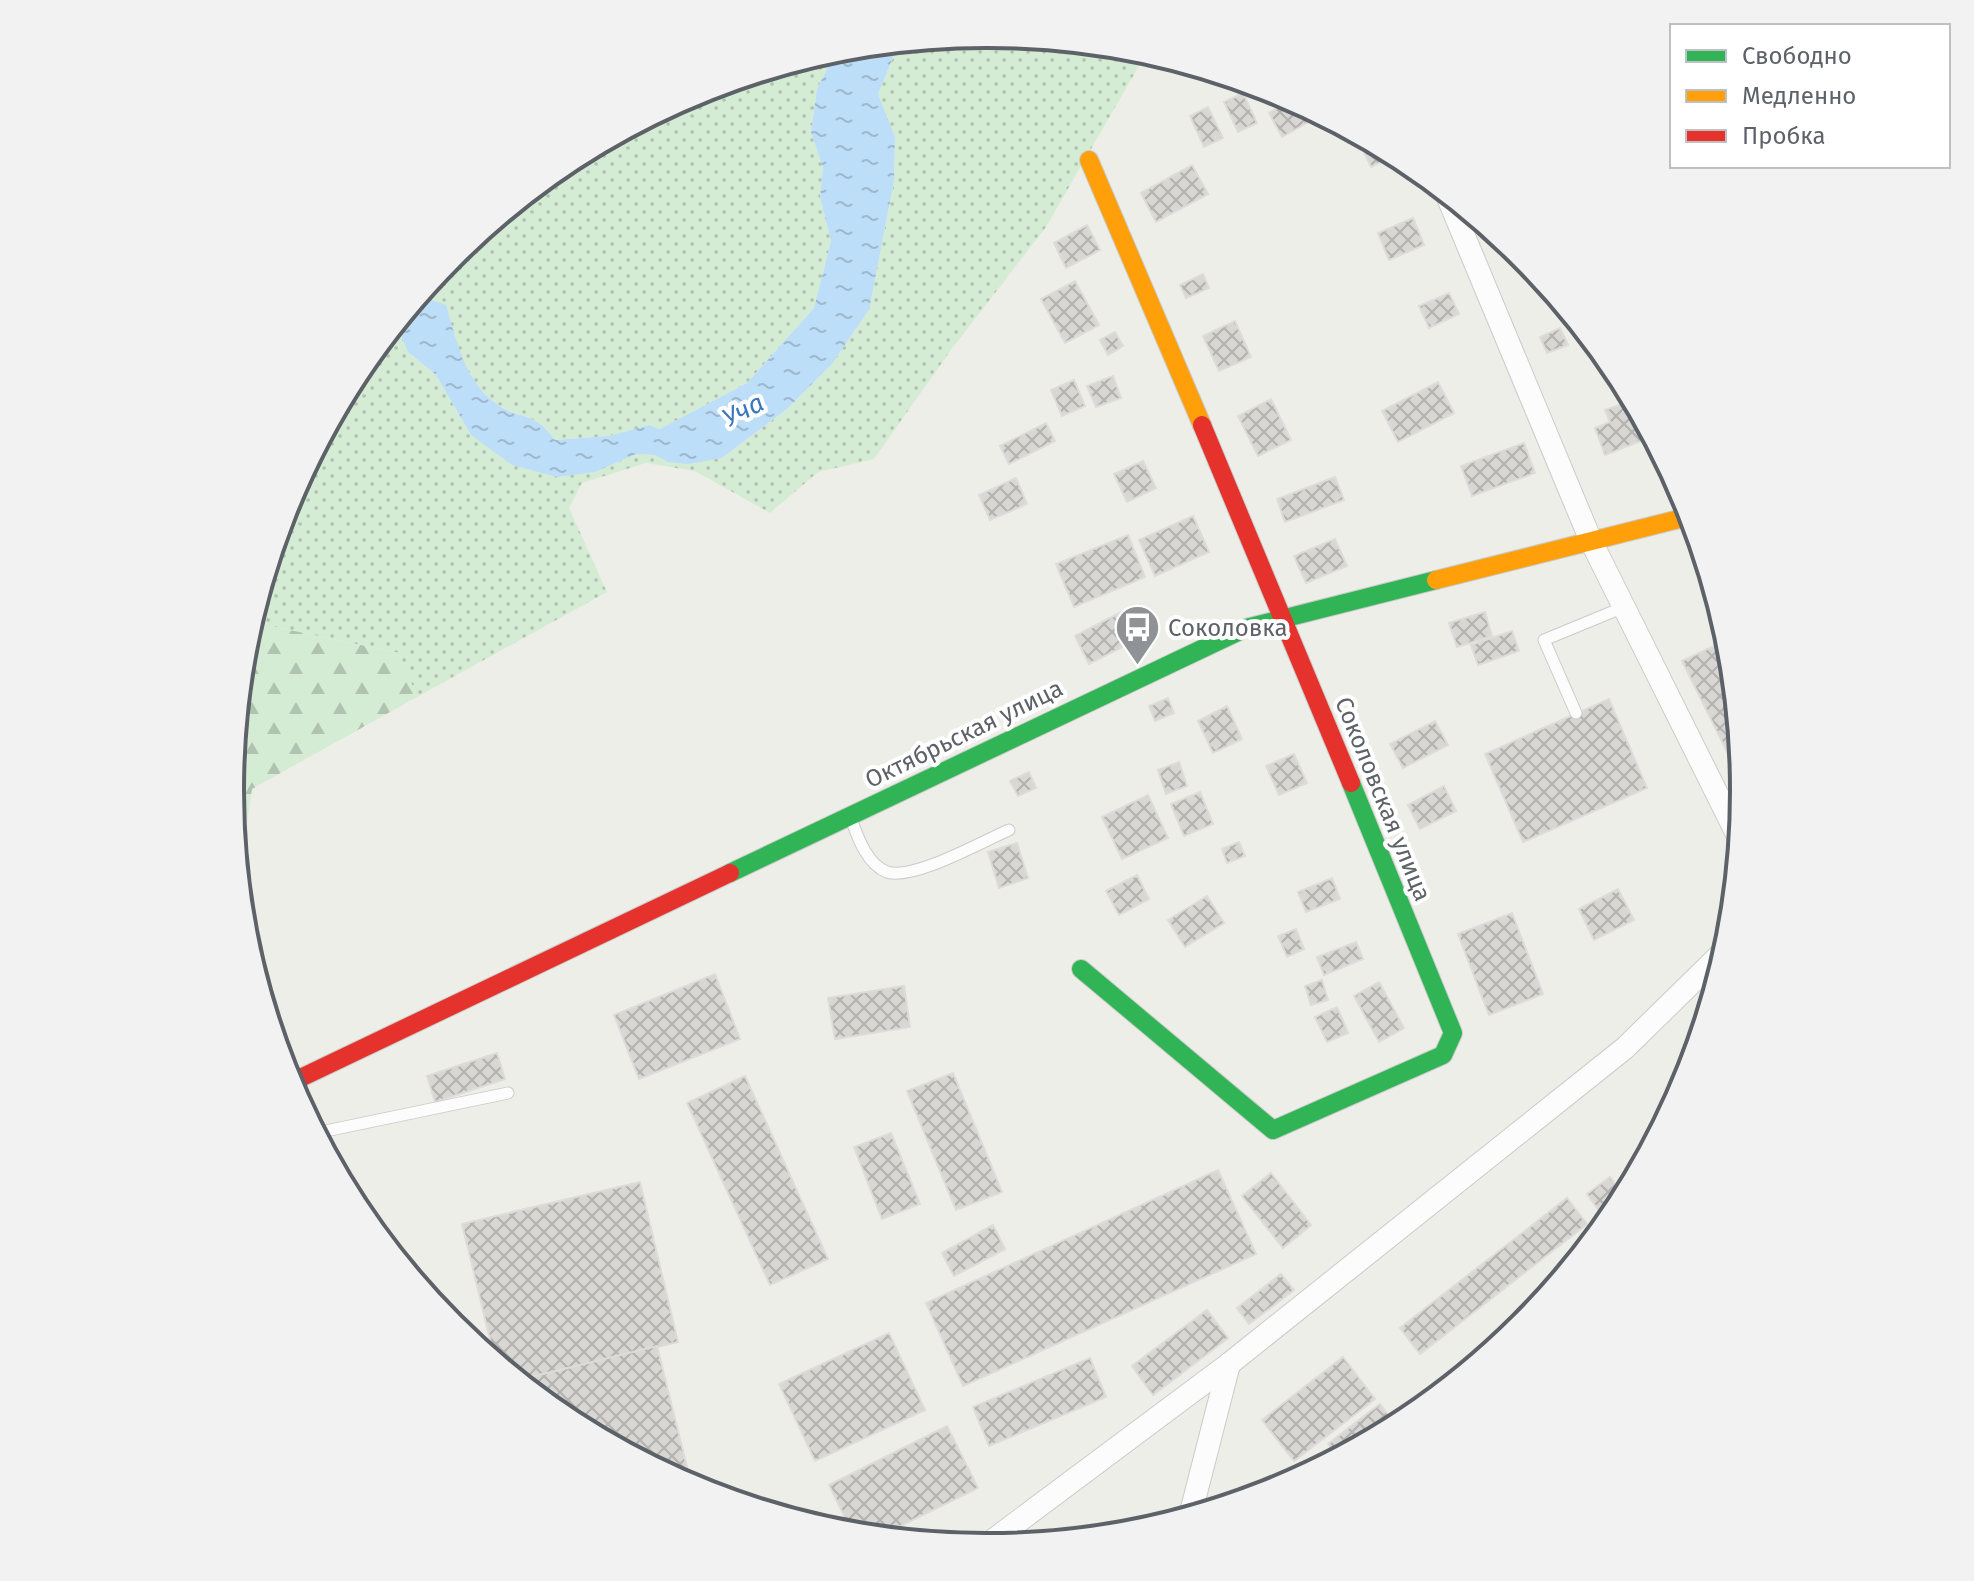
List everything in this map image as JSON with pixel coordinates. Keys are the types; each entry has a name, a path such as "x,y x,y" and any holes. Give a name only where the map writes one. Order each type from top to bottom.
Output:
{"street":[{"name":"Соколовская улица","path":"1081,969 1273,1130 1443,1055 1453,1033 1283,617 1089,160"},
{"path":"1455,214 1591,541 1729,818"},
{"name":"Октябрьская улица","path":"302,1077 1246,628 1678,519"},
{"path":"1004,1532 1229,1364 1625,1048 1708,967"},
{"path":"1193,1504 1229,1364"}],"lane":[{"path":"1576,713 1544,640 1624,607"},
{"path":"849,815 868,855 887,872 910,873 1009,830"},
{"path":"327,1131 508,1093"}],"green space":[{"path":"987,48 1036,50 1140,64 1046,227 951,350 874,459 818,472 770,513 695,471 646,463 582,483 569,508 607,592 417,697 399,653 264,625 284,552 321,462 344,419 401,335 408,352 436,375 471,435 595,472 636,454 655,455 668,462 722,458 787,409 831,365 869,310 894,181 895,137 878,94 895,54"},
{"path":"829,65 817,89 811,132 823,168 820,197 831,241 814,308 747,383 660,429 649,425 609,436 555,440 541,424 502,407 482,391 430,299 497,232 574,173 616,147 748,87"},
{"path":"264,625 399,653 417,697 252,789 246,832 246,742"}],"water":[{"name":"Уча","path":"895,54 878,94 895,137 894,181 869,310 831,365 787,409 722,458 688,464 668,462 655,455 636,454 595,472 557,477 512,465 471,435 436,375 408,352 401,335 431,299 446,305 462,357 483,392 502,407 540,424 555,440 609,436 649,425 660,429 747,383 814,308 831,241 820,197 823,168 811,132 817,89 829,65"}],"building":[{"path":"1243,94 1257,123 1238,132 1224,102"},
{"path":"1208,107 1223,138 1204,147 1190,116"},
{"path":"1278,108 1309,122 1282,137 1269,113"},
{"path":"1363,150 1382,162 1371,167"},
{"path":"1192,165 1208,194 1156,222 1141,193"},
{"path":"1413,218 1424,245 1389,260 1378,233"},
{"path":"1087,225 1100,250 1066,268 1054,243"},
{"path":"1203,274 1209,288 1186,298 1180,285"},
{"path":"1075,281 1099,325 1065,343 1041,299"},
{"path":"1449,293 1459,314 1429,328 1419,306"},
{"path":"1235,321 1251,357 1219,371 1203,336"},
{"path":"1560,328 1568,345 1547,353 1540,337"},
{"path":"1115,332 1123,346 1108,355 1100,340"},
{"path":"1113,376 1121,398 1096,407 1087,386"},
{"path":"1074,380 1085,406 1062,416 1051,390"},
{"path":"1438,382 1454,413 1398,442 1382,411"},
{"path":"1271,399 1291,440 1258,456 1238,416"},
{"path":"1621,404 1642,441 1605,455 1595,428 1610,422 1605,410"},
{"path":"1046,423 1055,441 1009,464 1000,446"},
{"path":"1524,443 1535,473 1472,496 1461,466"},
{"path":"1143,461 1156,488 1127,502 1114,474"},
{"path":"1335,477 1344,500 1285,522 1277,499"},
{"path":"1016,478 1027,504 990,520 979,495"},
{"path":"1193,516 1209,552 1155,576 1139,540"},
{"path":"1128,535 1145,577 1074,607 1056,564"},
{"path":"1335,539 1347,566 1306,583 1294,556"},
{"path":"1121,612 1136,640 1089,664 1075,636"},
{"path":"1485,612 1492,636 1457,647 1449,623"},
{"path":"1512,631 1519,651 1478,665 1471,645"},
{"path":"1715,645 1729,755 1682,661"},
{"path":"1168,698 1174,713 1155,721 1149,706"},
{"path":"1609,699 1647,788 1523,842 1485,754"},
{"path":"1227,706 1242,739 1213,753 1198,721"},
{"path":"1435,721 1448,745 1403,768 1390,744"},
{"path":"1294,754 1307,783 1279,795 1266,766"},
{"path":"1179,762 1187,786 1166,794 1158,770"},
{"path":"1029,772 1036,788 1018,796 1010,781"},
{"path":"1444,786 1456,811 1420,829 1408,805"},
{"path":"1200,792 1213,824 1184,836 1171,804"},
{"path":"1148,795 1168,838 1122,859 1102,817"},
{"path":"1239,842 1245,856 1227,863 1222,849"},
{"path":"1017,843 1028,878 999,888 988,852"},
{"path":"1137,875 1149,899 1119,915 1106,891"},
{"path":"1332,878 1340,899 1306,912 1298,892"},
{"path":"1618,889 1634,920 1594,940 1579,909"},
{"path":"1207,896 1224,923 1185,947 1168,920"},
{"path":"1512,913 1543,994 1489,1015 1458,934"},
{"path":"1296,929 1304,949 1287,957 1278,936"},
{"path":"1356,942 1363,959 1324,975 1317,957"},
{"path":"715,974 740,1039 639,1079 614,1015"},
{"path":"1322,980 1328,1000 1311,1005 1305,986"},
{"path":"1379,982 1404,1028 1379,1042 1354,996"},
{"path":"904,986 910,1027 835,1039 828,998"},
{"path":"1337,1007 1348,1033 1327,1042 1315,1017"},
{"path":"497,1053 505,1079 435,1102 427,1076"},
{"path":"953,1073 1002,1192 956,1210 907,1091"},
{"path":"745,1076 828,1259 770,1285 687,1103"},
{"path":"891,1133 920,1204 882,1219 854,1147"},
{"path":"1218,1170 1256,1254 963,1386 926,1303"},
{"path":"1271,1173 1311,1225 1283,1248 1242,1196"},
{"path":"1610,1177 1616,1185 1599,1210 1587,1194"},
{"path":"640,1182 678,1342 531,1377 491,1343 462,1224"},
{"path":"1567,1198 1587,1224 1420,1354 1400,1328"},
{"path":"993,1225 1005,1249 954,1276 942,1253"},
{"path":"1281,1274 1294,1290 1249,1324 1237,1308"},
{"path":"1207,1310 1228,1338 1153,1395 1132,1366"},
{"path":"889,1333 925,1410 815,1461 779,1384"},
{"path":"657,1346 688,1469 616,1434 531,1377"},
{"path":"1343,1357 1375,1399 1294,1461 1262,1420"},
{"path":"1090,1358 1106,1397 989,1446 973,1407"},
{"path":"1380,1404 1388,1415 1331,1448 1328,1444"},
{"path":"947,1426 978,1488 897,1528 846,1520 829,1485"}],"traffic: fast":[{"path":"730,873 1246,628 1436,580"},
{"path":"1081,969 1273,1130 1443,1055 1453,1033 1351,783"}],"traffic: slow":[{"path":"1089,160 1202,425"},
{"path":"1436,580 1678,519"}],"traffic: jam":[{"path":"1202,425 1351,783"},
{"path":"302,1077 730,873"}],"place":[{"name":"Соколовка","path":"1137,667"}]}
